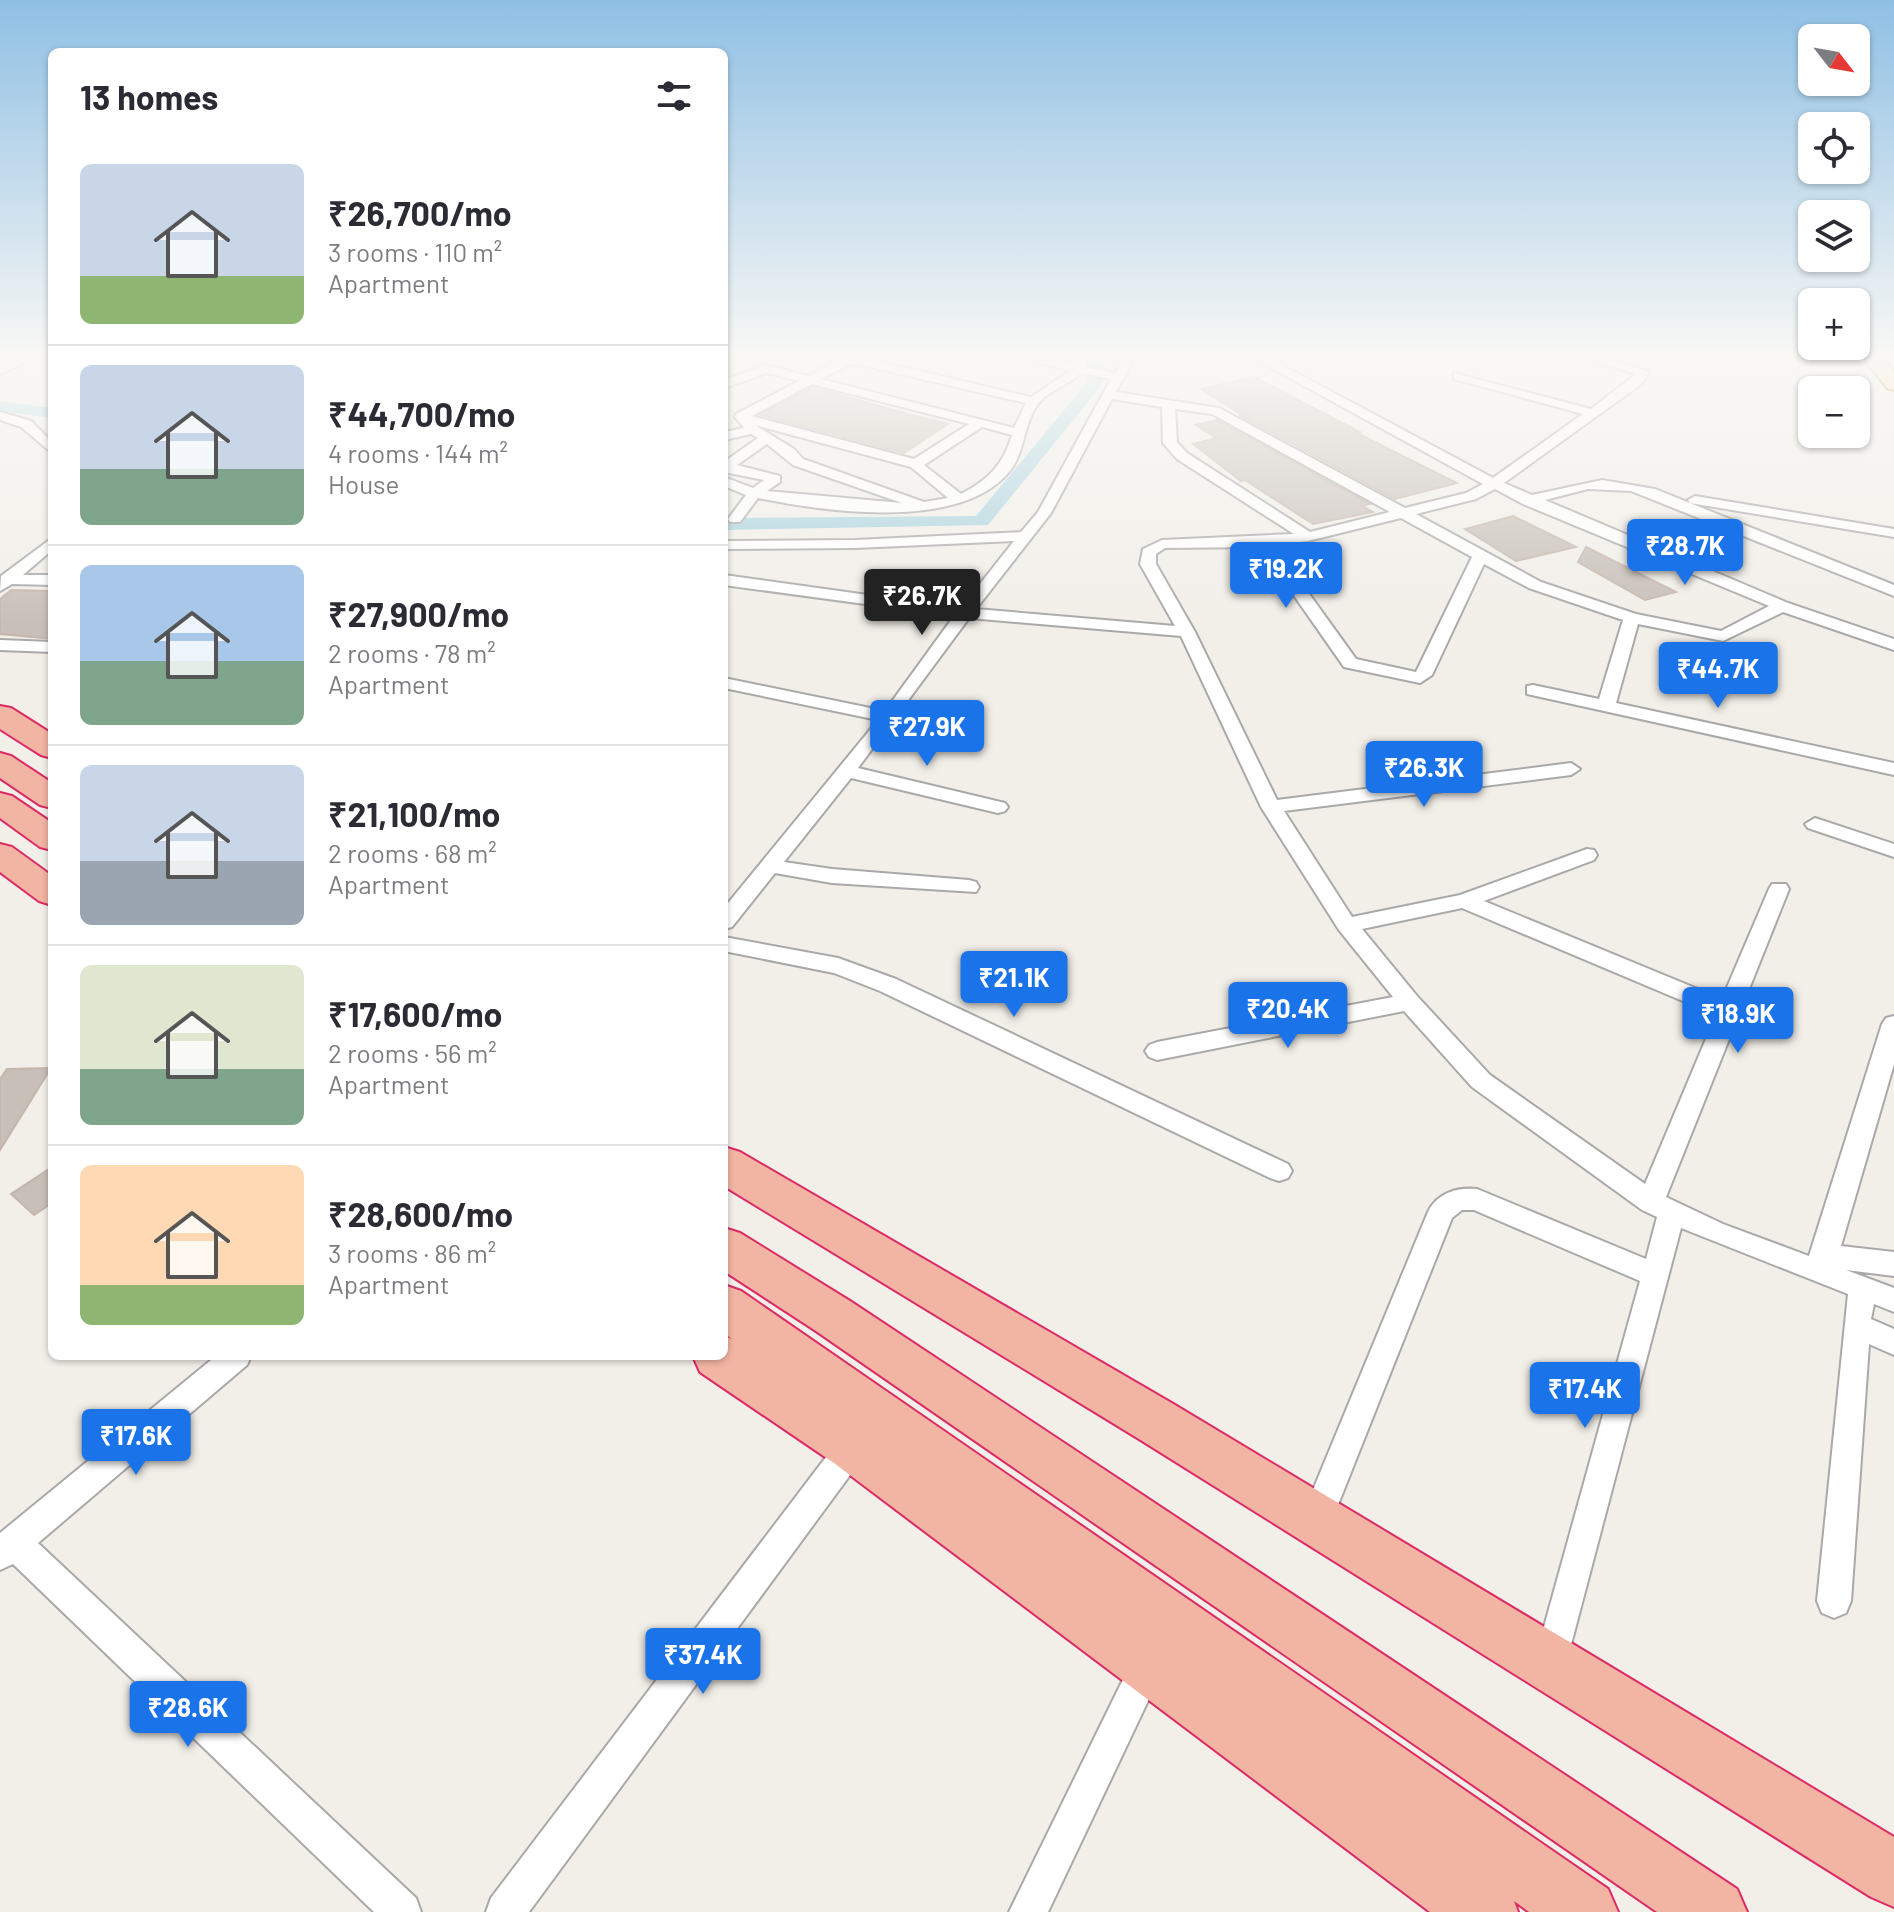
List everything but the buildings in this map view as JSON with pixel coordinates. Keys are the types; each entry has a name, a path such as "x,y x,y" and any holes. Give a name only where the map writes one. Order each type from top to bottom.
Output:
{"highway":[{"path":"0,715 48,745"},
{"path":"0,763 48,795"},
{"path":"0,803 48,836"},
{"path":"0,855 48,890"},
{"path":"728,1166 1317,1519 1894,1874"},
{"path":"728,1250 833,1316 1714,1912"},
{"path":"728,1309 1585,1912"},
{"path":"724,1360 853,1446 1149,1661 1479,1910"}],"street":[{"path":"728,470 754,448"},
{"path":"780,448 798,462 921,506"},
{"path":"857,448 916,464 957,498"},
{"path":"916,464 940,448"},
{"path":"728,474 754,494 888,509 921,506 980,490 1005,468 1013,448"},
{"path":"728,914 890,717 965,613 1044,513 1079,448"},
{"path":"1175,448 1182,456 1308,537"},
{"path":"1284,448 1535,585 1632,618 1723,636 1782,606"},
{"path":"1427,448 1528,501 1782,606 1894,645"},
{"path":"1544,448 1494,484 1471,496 1308,537 1264,542 1162,544 1148,552 1148,564 1187,632 1271,807 1347,925 1409,1002 1481,1081 1662,1207 1714,1232 1820,1263 1894,1300"},
{"path":"728,472 775,479 754,494 735,519"},
{"path":"1528,501 1596,481 1893,538"},
{"path":"1650,492 1894,591"},
{"path":"728,545 855,544 1026,536"},
{"path":"1264,542 1350,663 1406,678 1420,678 1423,675 1480,557"},
{"path":"3,582 48,545"},
{"path":"3,582 48,580"},
{"path":"728,581 965,613 1187,632"},
{"path":"1606,707 1632,618"},
{"path":"0,645 48,647"},
{"path":"728,684 890,717"},
{"path":"1533,690 1894,769"},
{"path":"1271,807 1571,769"},
{"path":"846,771 998,807"},
{"path":"1815,824 1894,851"},
{"path":"1347,925 1464,901 1587,855"},
{"path":"770,866 832,876 969,887"},
{"path":"1551,1663 1655,1275 1662,1207 1731,1012 1779,889"},
{"path":"1464,901 1731,1012"},
{"path":"728,945 838,966 888,985 1279,1171"},
{"path":"1157,1051 1409,1002"},
{"path":"1820,1263 1894,1024"},
{"path":"1317,1519 1441,1212 1451,1202 1462,1198 1477,1200 1655,1275"},
{"path":"1820,1263 1894,1264"},
{"path":"1834,1601 1856,1325 1863,1286"},
{"path":"1856,1325 1894,1342"},
{"path":"232,1360 7,1549 402,1912"},
{"path":"505,1912 853,1446"},
{"path":"1028,1912 1149,1661"}],"waterway":[{"path":"728,524 981,521 1041,448"}]}
